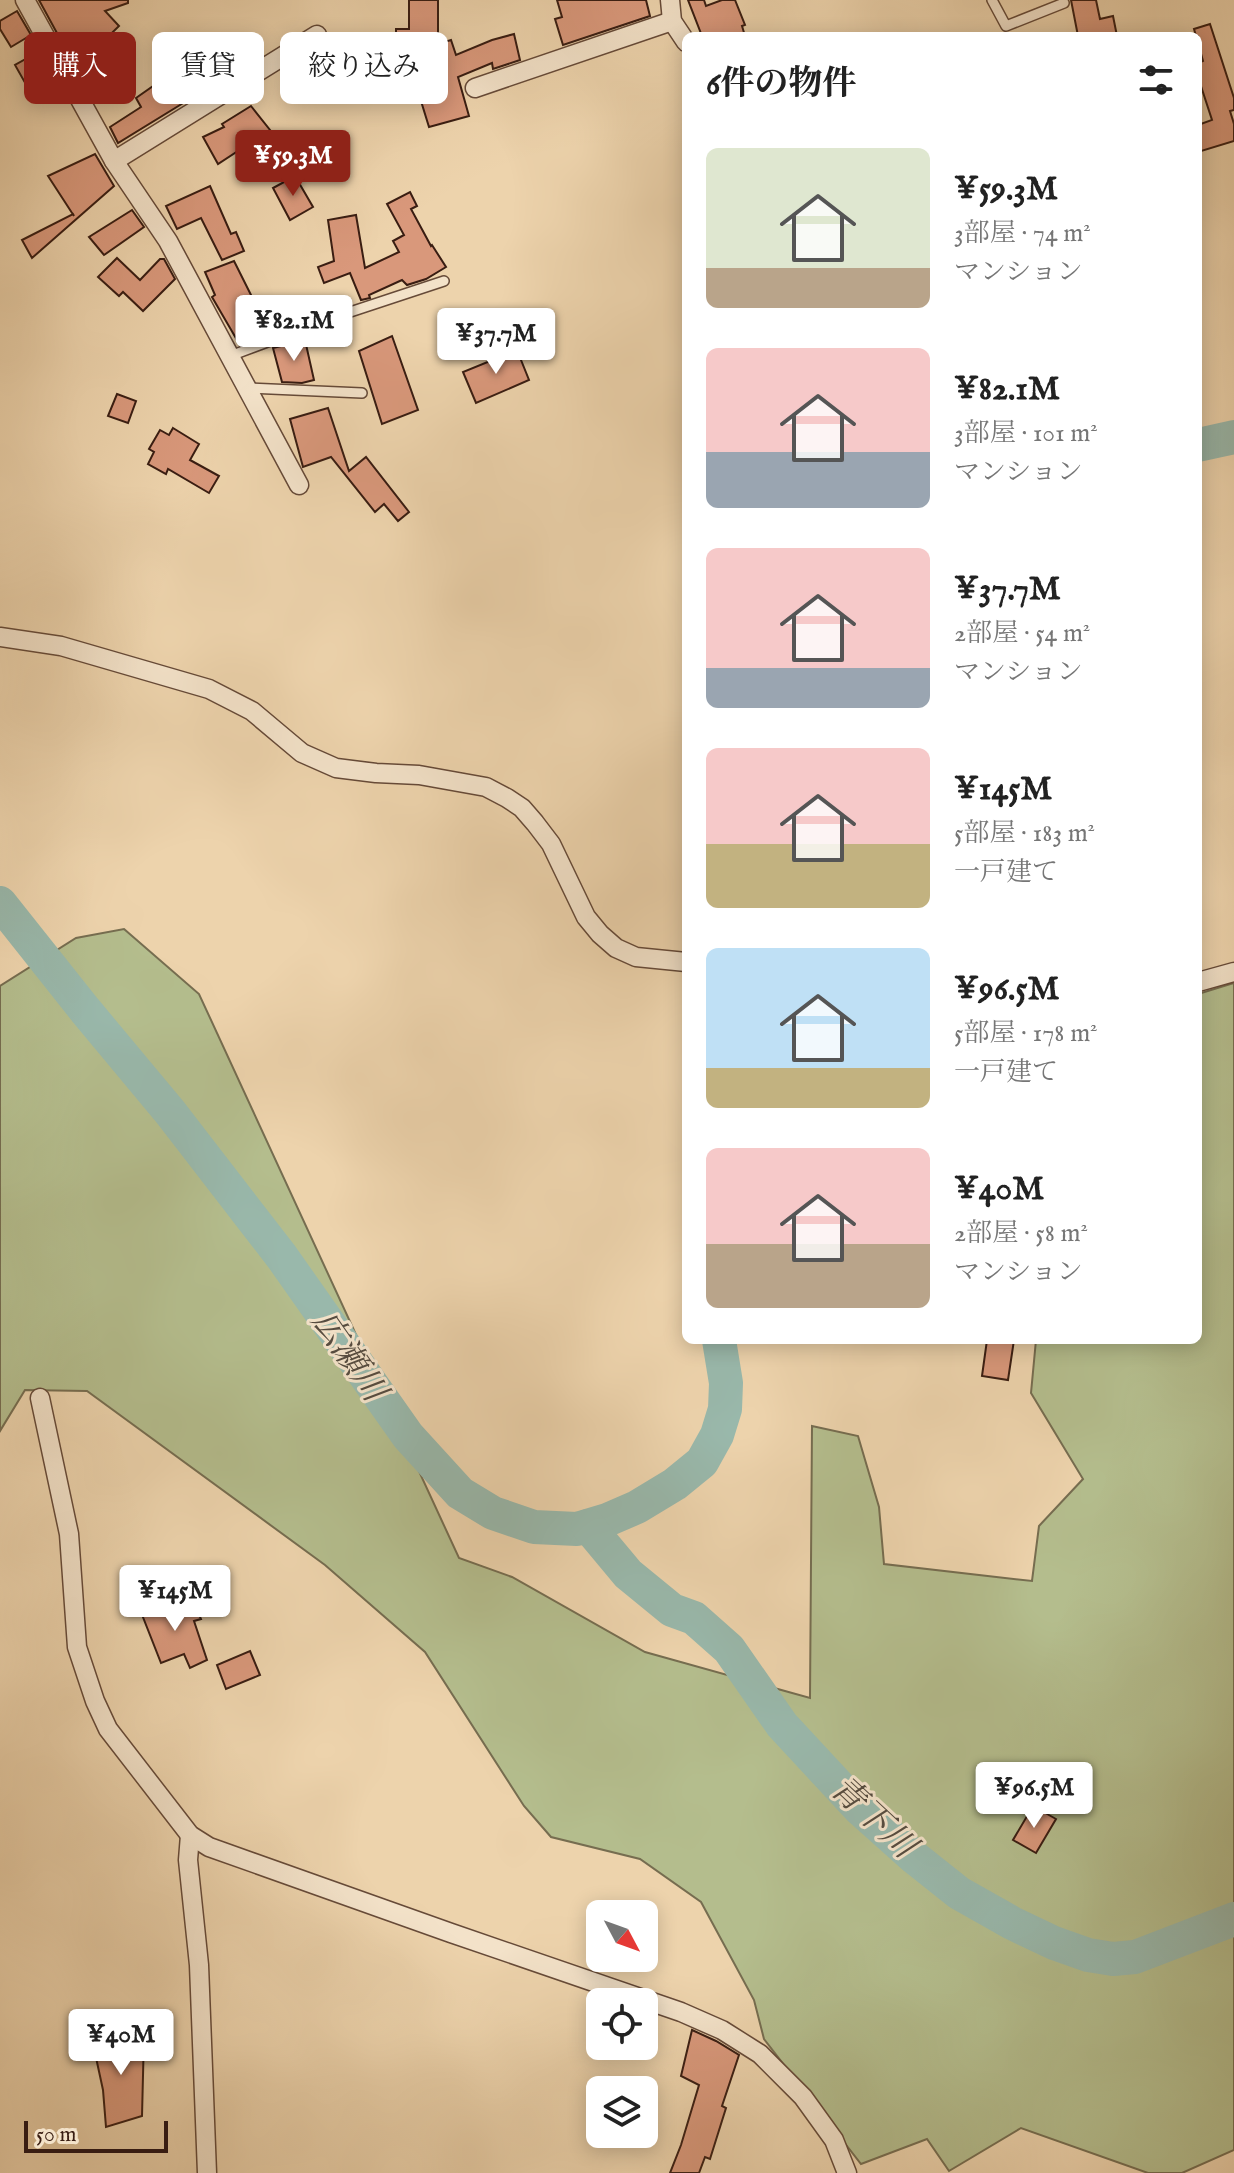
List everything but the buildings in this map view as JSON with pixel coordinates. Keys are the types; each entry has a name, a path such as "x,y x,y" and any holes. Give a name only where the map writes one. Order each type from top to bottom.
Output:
{"street":[{"path":"25,0 114,161 168,241 299,485"},
{"path":"670,0 672,21 682,36"},
{"path":"475,88 672,21"},
{"path":"114,161 280,58"},
{"path":"0,637 61,646 209,689 252,711 302,753 336,768 419,775 486,787 522,808 535,823 551,844 586,917 600,934 616,948 636,957 682,962"},
{"path":"1202,981 1234,972"},
{"path":"40,1398 69,1534 77,1647 95,1701 108,1729 190,1835 209,1847 681,2012 722,2030 760,2054 803,2097 834,2140 847,2173"},
{"path":"190,1835 188,1860 199,1965 207,2173"}],"lane":[{"path":"992,0 1006,26 1064,3"},
{"path":"230,356 444,281"},
{"path":"247,388 362,393"}],"green space":[{"path":"124,929 199,994 459,1558 512,1577 645,1652 810,1698 812,1426 858,1436 879,1507 884,1564 1032,1581 1039,1526 1083,1479 1031,1393 1036,1344 1202,1344 1202,993 1234,983 1234,2150 1182,2173 1148,2173 1021,2128 949,2171 927,2139 861,2164 764,2039 754,2000 701,1902 640,1859 551,1837 524,1806 425,1652 325,1565 87,1391 25,1390 0,1431 0,986 76,938"}],"waterway":[{"name":"広瀬川","path":"1202,444 1234,437"},
{"name":"広瀬川","path":"0,903 170,1112 282,1257 408,1436 460,1493 493,1513 534,1527 577,1529 637,1507 675,1484 702,1462 717,1435 725,1409 726,1383 720,1344"},
{"name":"青下川","path":"588,1526 628,1574 672,1610 694,1618 729,1649 782,1725 859,1808 959,1893 1054,1943 1088,1955 1113,1959 1135,1957 1234,1919"}]}
